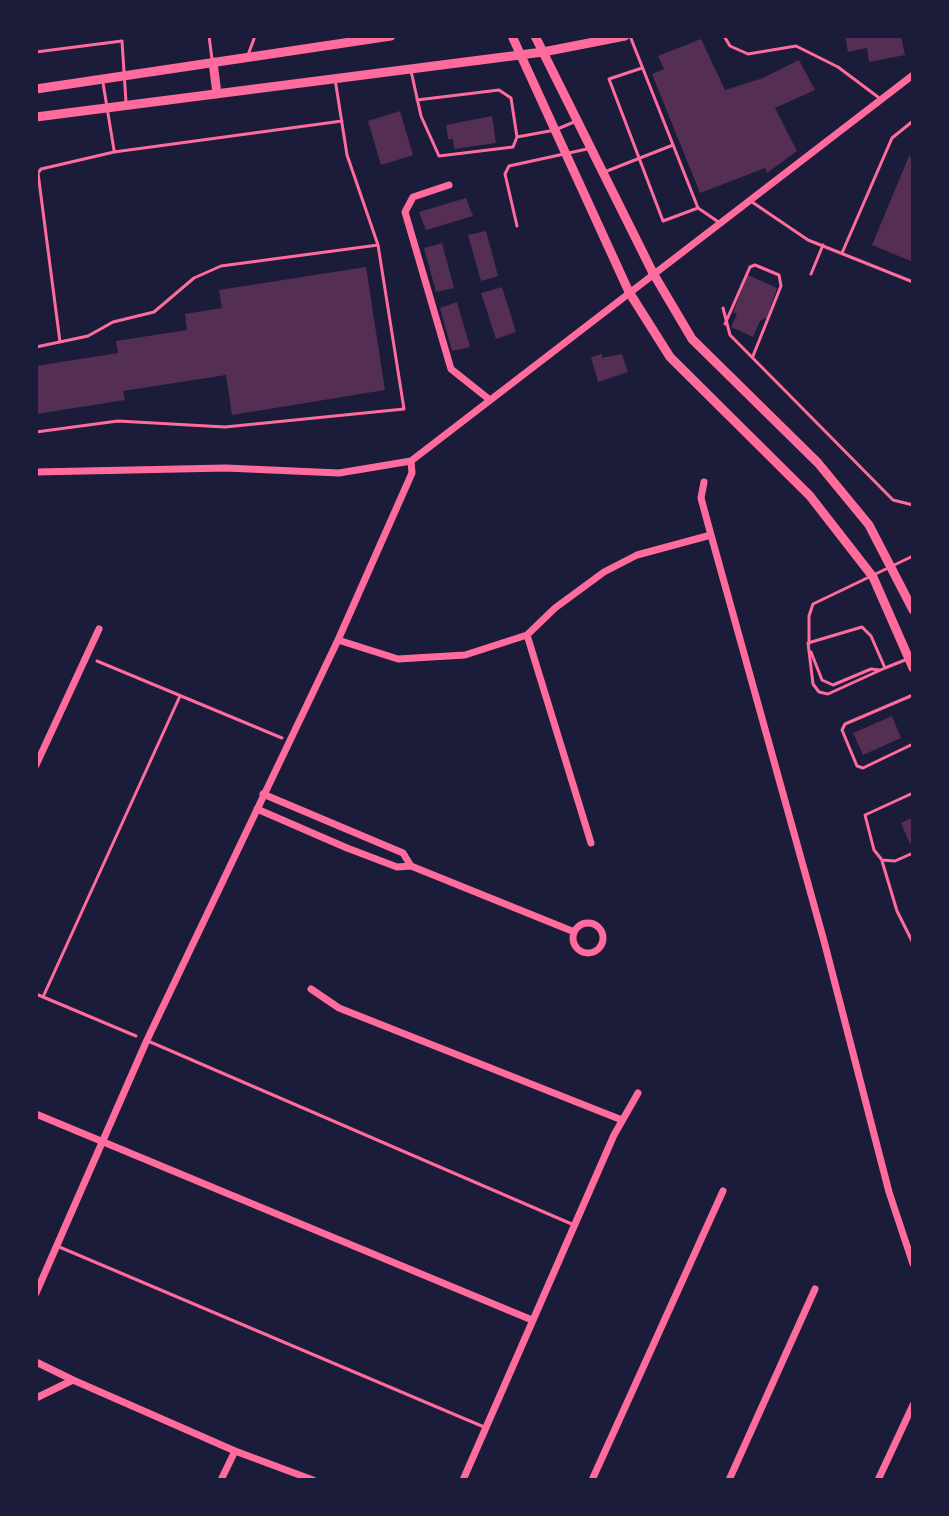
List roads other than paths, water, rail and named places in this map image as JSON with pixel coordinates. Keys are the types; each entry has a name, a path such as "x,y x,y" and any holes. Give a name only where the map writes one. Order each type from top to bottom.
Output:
{"main road":[{"path":"36,89 342,40 391,36"},
{"path":"512,36 629,292 670,357 810,496 873,577 911,663"},
{"path":"535,36 653,273 692,339 818,463 869,525 913,610"},
{"path":"36,117 522,55 627,36"},
{"path":"213,62 217,94"}],"street":[{"path":"36,472 226,468 339,473 411,461 913,75"},
{"path":"449,185 413,197 405,212 451,369 490,400"},
{"path":"36,1293 147,1040 338,640 412,473 411,461"},
{"path":"704,482 701,498 824,941 889,1192 913,1264"},
{"path":"338,640 398,659 465,655 527,635 555,608 604,572 637,555 711,535"},
{"path":"36,765 99,629"},
{"path":"527,635 591,843"},
{"path":"263,794 403,853 411,866"},
{"path":"257,809 347,848 397,867 411,866 572,931 589,922 600,929 603,944 593,953 578,951 572,931"},
{"path":"347,848 354,832"},
{"path":"311,989 339,1008 622,1120"},
{"path":"463,1480 574,1225 622,1120 638,1093"},
{"path":"36,1114 532,1320"},
{"path":"592,1480 723,1191"},
{"path":"729,1480 815,1289"},
{"path":"36,1362 235,1451 313,1480"},
{"path":"36,1398 73,1380"},
{"path":"878,1480 913,1405"},
{"path":"221,1480 235,1451"}],"lane":[{"path":"209,36 213,62"},
{"path":"247,57 255,36"},
{"path":"627,36 698,208 720,223"},
{"path":"724,36 730,46 748,54 796,46 838,67 881,100"},
{"path":"36,52 124,38 122,76 126,106"},
{"path":"642,68 609,79 663,221 698,208"},
{"path":"410,69 417,100 434,152 439,156 513,147 517,137 511,98 499,90 417,100"},
{"path":"103,79 114,152"},
{"path":"36,432 118,421 225,427 404,409 378,245 347,155 335,79"},
{"path":"60,342 38,173 41,169 114,152 342,121"},
{"path":"517,137 555,130 578,121"},
{"path":"842,253 892,138 913,121"},
{"path":"603,172 673,145"},
{"path":"517,226 505,174 509,166 566,156 591,148"},
{"path":"749,200 808,240 913,282"},
{"path":"36,347 88,336 113,322 154,312 194,278 221,266 378,245"},
{"path":"811,274 823,245"},
{"path":"725,326 750,267 755,265 779,275 781,286 753,356"},
{"path":"723,308 725,326 753,356 893,500 913,505"},
{"path":"883,669 828,694 819,692 813,684 808,643 809,616 813,604 913,556"},
{"path":"808,643 862,627 871,636 883,669"},
{"path":"808,643 822,680 833,685 871,669 911,663"},
{"path":"913,695 845,724 842,730 857,766 863,768 913,744"},
{"path":"913,793 865,815 874,850 882,860 897,911 913,943"},
{"path":"882,860 895,861 913,853"},
{"path":"147,1040 574,1225"},
{"path":"57,1246 484,1427"}]}
